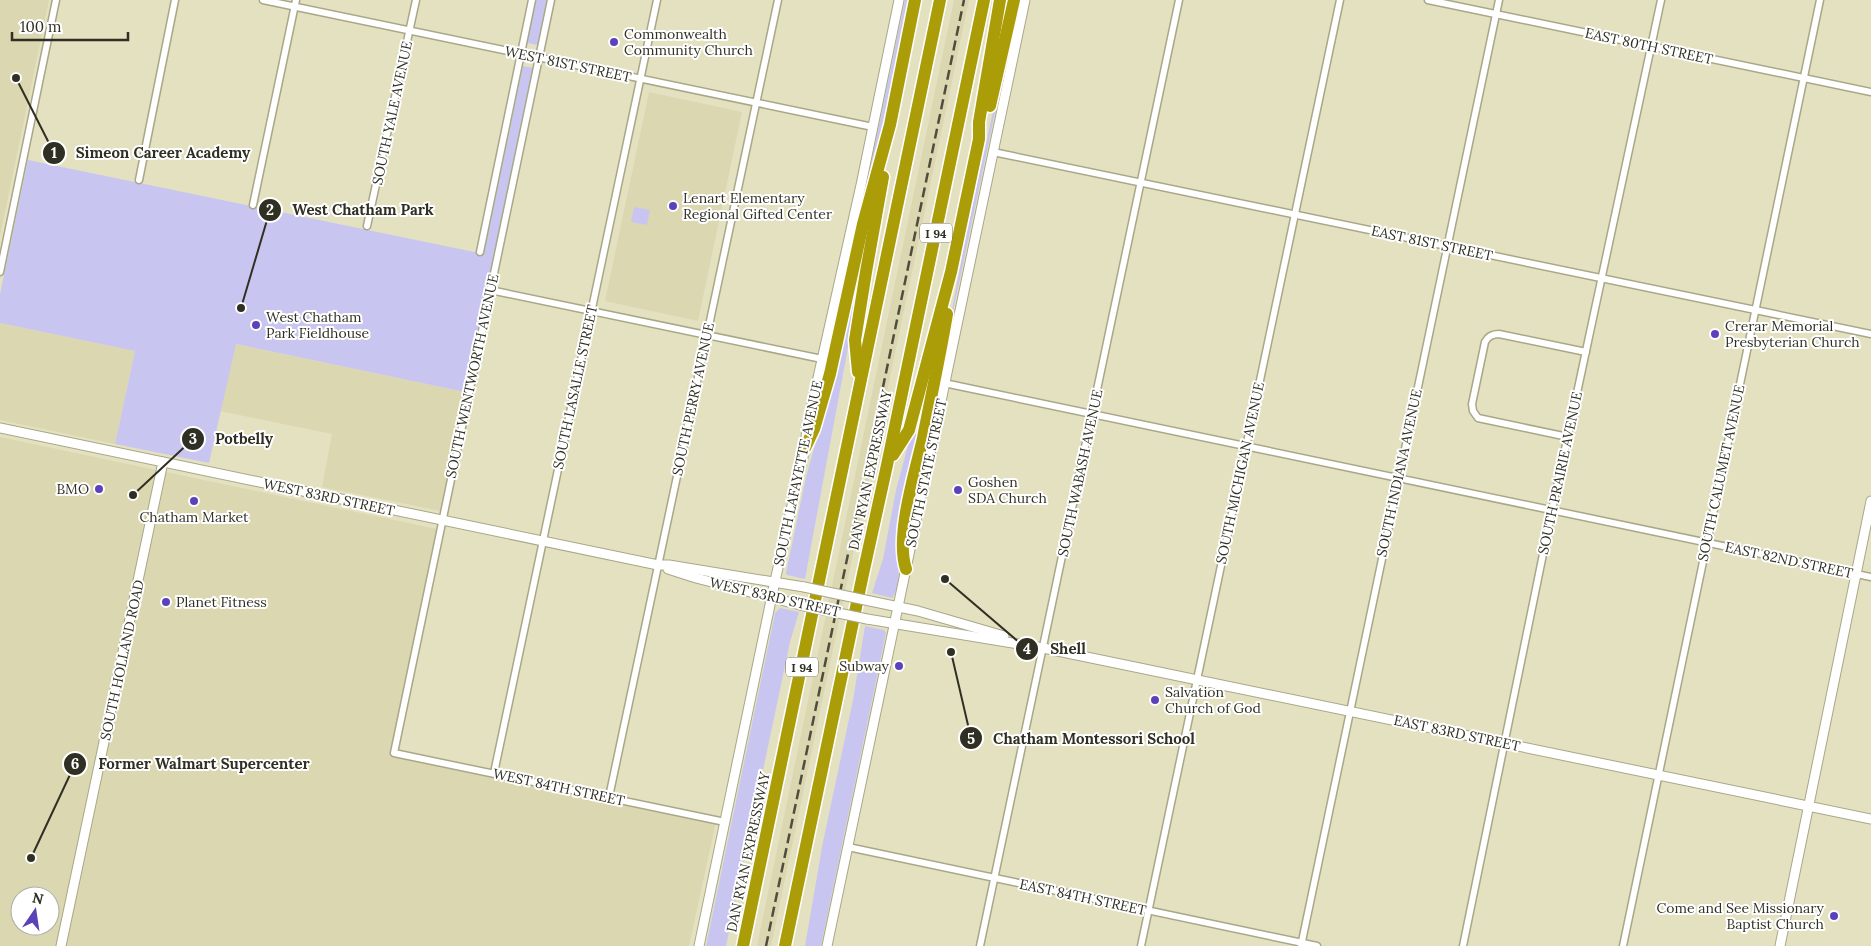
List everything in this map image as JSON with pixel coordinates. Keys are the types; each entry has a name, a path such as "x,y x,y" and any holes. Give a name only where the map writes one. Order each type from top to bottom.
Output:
{"highway":[{"path":"805,448 814,429 830,374 863,224 890,125 915,0"},
{"name":"DAN RYAN EXPRESSWAY","path":"743,946 940,0"},
{"name":"DAN RYAN EXPRESSWAY","path":"787,942 984,0"},
{"path":"888,465 909,430 951,272 979,139 979,122 1000,0"},
{"path":"979,139 986,124 1014,0"},
{"path":"859,387 855,340 888,149 890,125"},
{"path":"906,569 902,556 906,518 939,359 950,292 951,272"}],"street":[{"path":"0,272 56,0"},
{"path":"139,180 175,0"},
{"name":"WEST 81ST STREET","path":"263,0 295,3 410,31 873,127"},
{"name":"SOUTH YALE AVENUE","path":"367,226 416,0"},
{"path":"480,252 532,0"},
{"name":"SOUTH WENTWORTH AVENUE","path":"394,752 551,0"},
{"name":"SOUTH LASALLE STREET","path":"494,774 657,0"},
{"name":"SOUTH PERRY AVENUE","path":"609,797 778,0"},
{"name":"SOUTH LAFAYETTE AVENUE","path":"699,946 775,581 805,448 807,427 899,0"},
{"name":"SOUTH STATE STREET","path":"827,946 1025,0"},
{"name":"SOUTH WABASH AVENUE","path":"980,946 1179,0"},
{"name":"SOUTH MICHIGAN AVENUE","path":"1141,946 1340,0"},
{"name":"EAST 80TH STREET","path":"1428,0 1871,92"},
{"name":"SOUTH INDIANA AVENUE","path":"1301,944 1499,0"},
{"name":"SOUTH PRAIRIE AVENUE","path":"1463,946 1552,510 1661,0"},
{"name":"SOUTH CALUMET AVENUE","path":"1622,946 1820,0"},
{"path":"254,205 295,3"},
{"name":"EAST 81ST STREET","path":"994,152 1871,334"},
{"path":"490,290 822,359"},
{"path":"1568,437 1478,418 1472,407 1485,342 1493,335 1499,334 1586,352"},
{"name":"EAST 82ND STREET","path":"944,383 1871,576"},
{"name":"WEST 83RD STREET","path":"0,428 658,565 696,578 772,598 894,624"},
{"name":"SOUTH HOLLAND ROAD","path":"61,946 163,462"},
{"path":"1780,946 1871,501"},
{"name":"WEST 83RD STREET","path":"658,565 775,581 898,607"},
{"name":"EAST 83RD STREET","path":"898,607 1043,648"},
{"name":"EAST 83RD STREET","path":"894,624 1043,648 1871,819"},
{"name":"WEST 84TH STREET","path":"394,752 725,822"},
{"name":"EAST 84TH STREET","path":"848,847 1317,946"}],"shaded area":[{"path":"0,0 49,0 0,236"},
{"path":"536,0 547,0 538,45 527,43"},
{"path":"905,0 908,0 885,114 862,207"},
{"path":"954,0 969,0 771,946 757,946"},
{"path":"523,66 533,68 465,392 236,344 209,463 115,444 135,351 0,323 0,294 28,160 484,254"},
{"path":"1001,75 1003,75 949,326 967,230"},
{"name":"Lenart Elementary Regional Gifted Center","path":"649,92 742,112 698,321 605,301"},
{"path":"634,207 650,210 647,225 631,222"},
{"path":"870,218 872,218 805,579 787,575 786,573 806,477 839,359"},
{"path":"0,323 135,351 115,444 0,420"},
{"path":"235,344 465,392 441,511 322,487 332,434 220,411"},
{"path":"934,349 899,550 897,587 892,598 872,593 883,559 896,490"},
{"name":"Chatham Market","path":"0,437 437,529 391,749 717,817 689,946 0,946"},
{"path":"780,608 799,612 790,642 726,946 706,946 775,613"},
{"path":"865,626 884,630 886,633 821,946 805,946 822,847 853,700"}],"railway":[{"path":"766,946 964,0"}],"place":[{"name":"Commonwealth Community Church","path":"614,42"},
{"name":"Simeon Career Academy","path":"16,78"},
{"name":"Lenart Elementary Regional Gifted Center","path":"673,206"},
{"name":"West Chatham Park","path":"241,308"},
{"name":"West Chatham Park Fieldhouse","path":"256,325"},
{"name":"Crerar Memorial Presbyterian Church","path":"1715,334"},
{"name":"BMO","path":"99,489"},
{"name":"Goshen SDA Church","path":"958,490"},
{"name":"Potbelly","path":"133,495"},
{"name":"Chatham Market","path":"194,501"},
{"name":"Shell","path":"945,579"},
{"name":"Planet Fitness","path":"166,602"},
{"name":"Chatham Montessori School","path":"951,652"},
{"name":"Subway","path":"899,666"},
{"name":"Salvation Church of God","path":"1155,700"},
{"name":"Former Walmart Supercenter","path":"31,858"},
{"name":"Come and See Missionary Baptist Church","path":"1834,916"}]}
